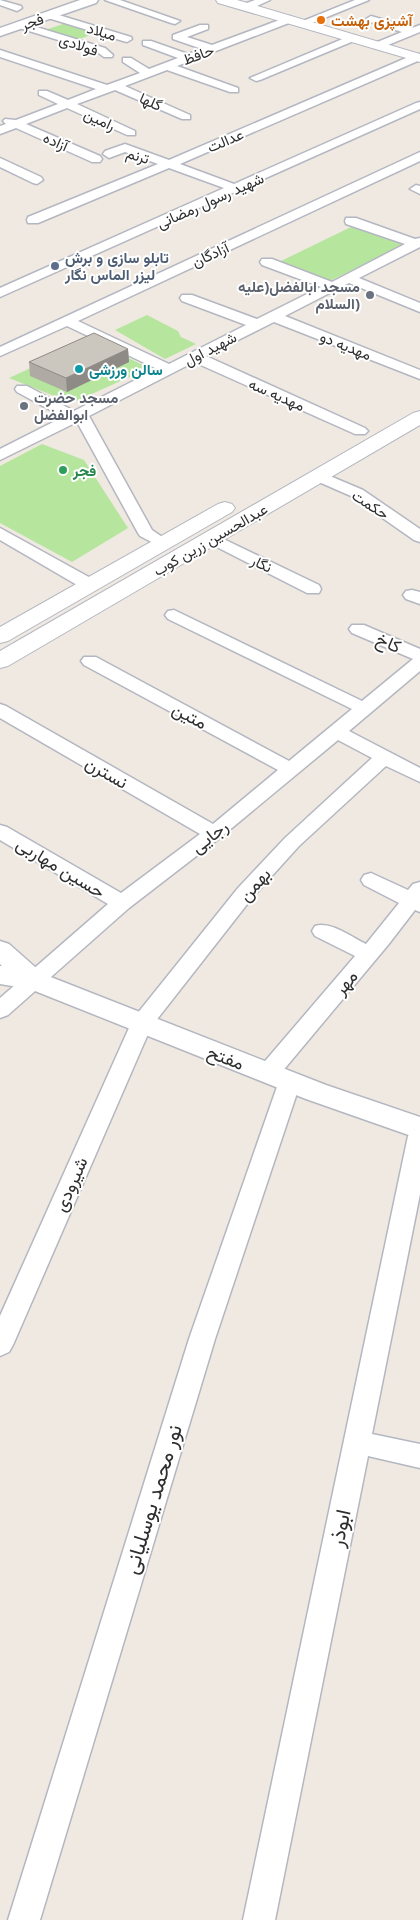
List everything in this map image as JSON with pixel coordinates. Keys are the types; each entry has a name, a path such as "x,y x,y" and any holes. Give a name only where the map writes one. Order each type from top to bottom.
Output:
{"main road":[{"path":"222,0 352,38 381,44"},
{"path":"234,0 419,56"},
{"name":"عبدالحسین زرین کوب","path":"0,636 163,543 259,499 287,484 360,432 420,398"},
{"name":"عبدالحسین زرین کوب","path":"287,484 327,471 420,417"},
{"name":"عبدالحسین زرین کوب","path":"0,661 211,538 259,499"}],"street":[{"name":"فجر","path":"0,24 73,0"},
{"name":"فجر","path":"0,32 92,0"},
{"path":"110,0 175,21"},
{"path":"251,5 265,0"},
{"path":"308,21 364,0"},
{"path":"0,2 17,8 0,14"},
{"name":"میلاد","path":"49,15 127,38"},
{"name":"حافظ","path":"0,130 290,19"},
{"path":"371,19 416,30"},
{"name":"فولادی","path":"20,25 101,50 108,55"},
{"path":"204,27 177,37 213,49"},
{"path":"381,44 416,30"},
{"path":"256,78 352,38"},
{"path":"147,43 188,58"},
{"path":"0,53 111,88"},
{"name":"عدالت","path":"33,220 184,158 226,135 419,56"},
{"path":"126,60 148,73"},
{"path":"166,66 234,90"},
{"name":"گلها","path":"111,88 186,117"},
{"name":"رامین","path":"43,93 131,133"},
{"name":"شهید رسول رمضانی","path":"0,293 420,106"},
{"name":"آزاده","path":"0,117 96,159"},
{"name":"ترنم","path":"109,154 125,148 235,188"},
{"path":"172,151 184,158"},
{"name":"آزادگان","path":"0,352 420,156"},
{"path":"0,162 37,180"},
{"path":"224,171 251,181"},
{"path":"83,188 97,194"},
{"path":"18,213 49,227"},
{"path":"351,221 418,243"},
{"name":"شهید اول","path":"2,452 77,416 418,243"},
{"path":"267,262 331,286"},
{"path":"347,278 420,308"},
{"path":"187,298 256,324"},
{"name":"مهدیه دو","path":"272,316 420,375"},
{"path":"67,321 168,369"},
{"name":"مهدیه سه","path":"193,356 360,432"},
{"path":"22,390 77,416 146,533 163,543"},
{"name":"حکمت","path":"327,471 420,526"},
{"name":"حکمت","path":"327,471 420,537"},
{"path":"0,533 90,584"},
{"name":"نگار","path":"211,538 313,588"},
{"path":"174,615 364,708"},
{"name":"کاخ","path":"358,629 420,655"},
{"name":"متین","path":"90,661 290,769"},
{"name":"رجایی","path":"0,1010 122,903 214,833 364,708 415,672"},
{"name":"نسترن","path":"0,710 214,833"},
{"path":"335,731 420,776"},
{"name":"بهمن","path":"141,1024 245,893 292,842 383,758"},
{"name":"حسین مهاربی","path":"0,831 122,903"},
{"path":"371,880 417,899"},
{"name":"مهر","path":"279,1077 369,954 417,899"},
{"path":"322,931 369,954"},
{"name":"مفتح","path":"0,950 34,980"},
{"name":"مفتح","path":"0,975 34,980 141,1024 279,1077 420,1128"},
{"name":"شیرودی","path":"0,1345 141,1024"},
{"name":"نور محمد یوسلیانی","path":"24,1920 202,1339 279,1077"},
{"name":"ابوذر","path":"259,1920 420,1136"},
{"path":"357,1442 420,1456"}],"green space":[{"path":"66,23 96,33 77,40 45,30"},
{"path":"353,226 404,244 330,281 279,262"},
{"path":"147,315 178,331 181,337 196,344 165,359 115,330"},
{"path":"91,340 149,368 72,403 9,378"},
{"path":"42,444 84,460 128,528 72,562 0,523 0,466"}],"building":[{"path":"94,333 128,349 66,378 29,362"}],"place":[{"name":"آشپزی بهشت","path":"321,20"},
{"name":"تابلو سازی و برش لیزر الماس نگار","path":"55,266"},
{"name":"مسجد ابالفضل(علیه السلام)","path":"370,295"},
{"name":"سالن ورزشی","path":"79,369"},
{"name":"مسجد حضرت ابوالفضل","path":"24,406"},
{"name":"فجر","path":"63,470"}]}
